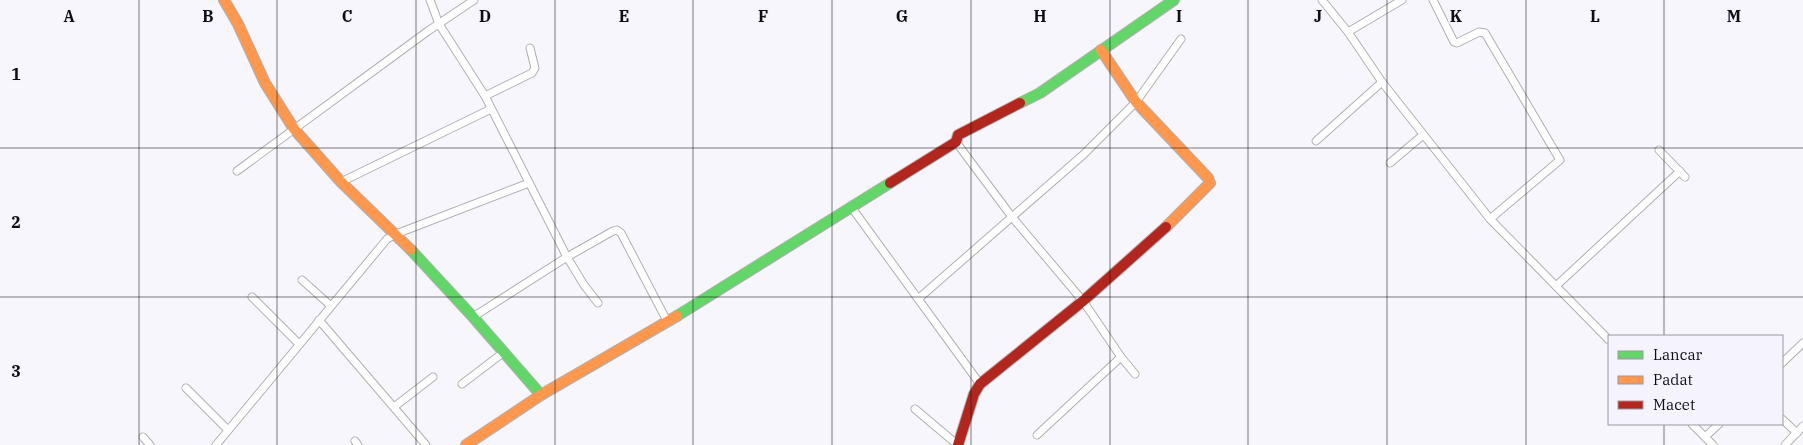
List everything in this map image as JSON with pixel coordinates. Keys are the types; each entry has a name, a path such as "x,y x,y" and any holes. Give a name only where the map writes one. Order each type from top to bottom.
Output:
{"street":[{"path":"224,0 238,24 265,83 294,129 341,182 396,234 473,317 541,395"},
{"path":"430,0 439,24 485,96 567,257 584,285 598,303"},
{"path":"237,171 474,0"},
{"path":"466,445 541,395 646,335 852,208 956,142 958,135 1040,93 1174,0"},
{"path":"1322,0 1348,32 1382,82 1490,219 1608,339"},
{"path":"1348,32 1402,0"},
{"path":"1433,0 1454,42 1457,43 1479,32 1485,33 1560,160 1559,163 1490,219"},
{"path":"918,299 1083,155 1136,102 1181,39"},
{"path":"485,96 532,73 535,68 530,48"},
{"path":"915,409 959,444 974,394 980,384 1083,301 1161,232 1210,183 1208,178 1136,102 1101,50"},
{"path":"1316,141 1382,82"},
{"path":"341,182 491,109"},
{"path":"1390,163 1423,135"},
{"path":"956,142 1012,216 1083,301 1121,357 1135,374"},
{"path":"1556,286 1683,174 1659,150"},
{"path":"216,445 387,239 529,183"},
{"path":"852,208 980,384"},
{"path":"473,317 567,257 613,231 620,231 667,321"},
{"path":"302,280 330,306"},
{"path":"252,297 299,344"},
{"path":"319,320 426,445"},
{"path":"1783,363 1803,343"},
{"path":"462,384 504,352"},
{"path":"1037,435 1121,357"},
{"path":"394,407 433,377"},
{"path":"186,388 228,430"},
{"path":"1783,420 1797,433"},
{"path":"1693,425 1713,445"},
{"path":"1705,437 1718,425"},
{"path":"1788,444 1803,426"},
{"path":"143,437 150,445"}],"traffic: fast":[{"path":"1020,103 1040,93 1174,0"},
{"path":"677,316 890,183"},
{"path":"411,250 541,395"}],"traffic: slow":[{"path":"224,0 238,24 265,83 294,129 341,182 411,250"},
{"path":"1101,50 1136,102 1208,178 1210,183 1166,227"},
{"path":"466,445 541,395 677,316"}],"traffic: jam":[{"path":"890,183 956,142 958,135 1020,103"},
{"path":"958,445 974,394 980,384 1083,301 1166,227"}]}
